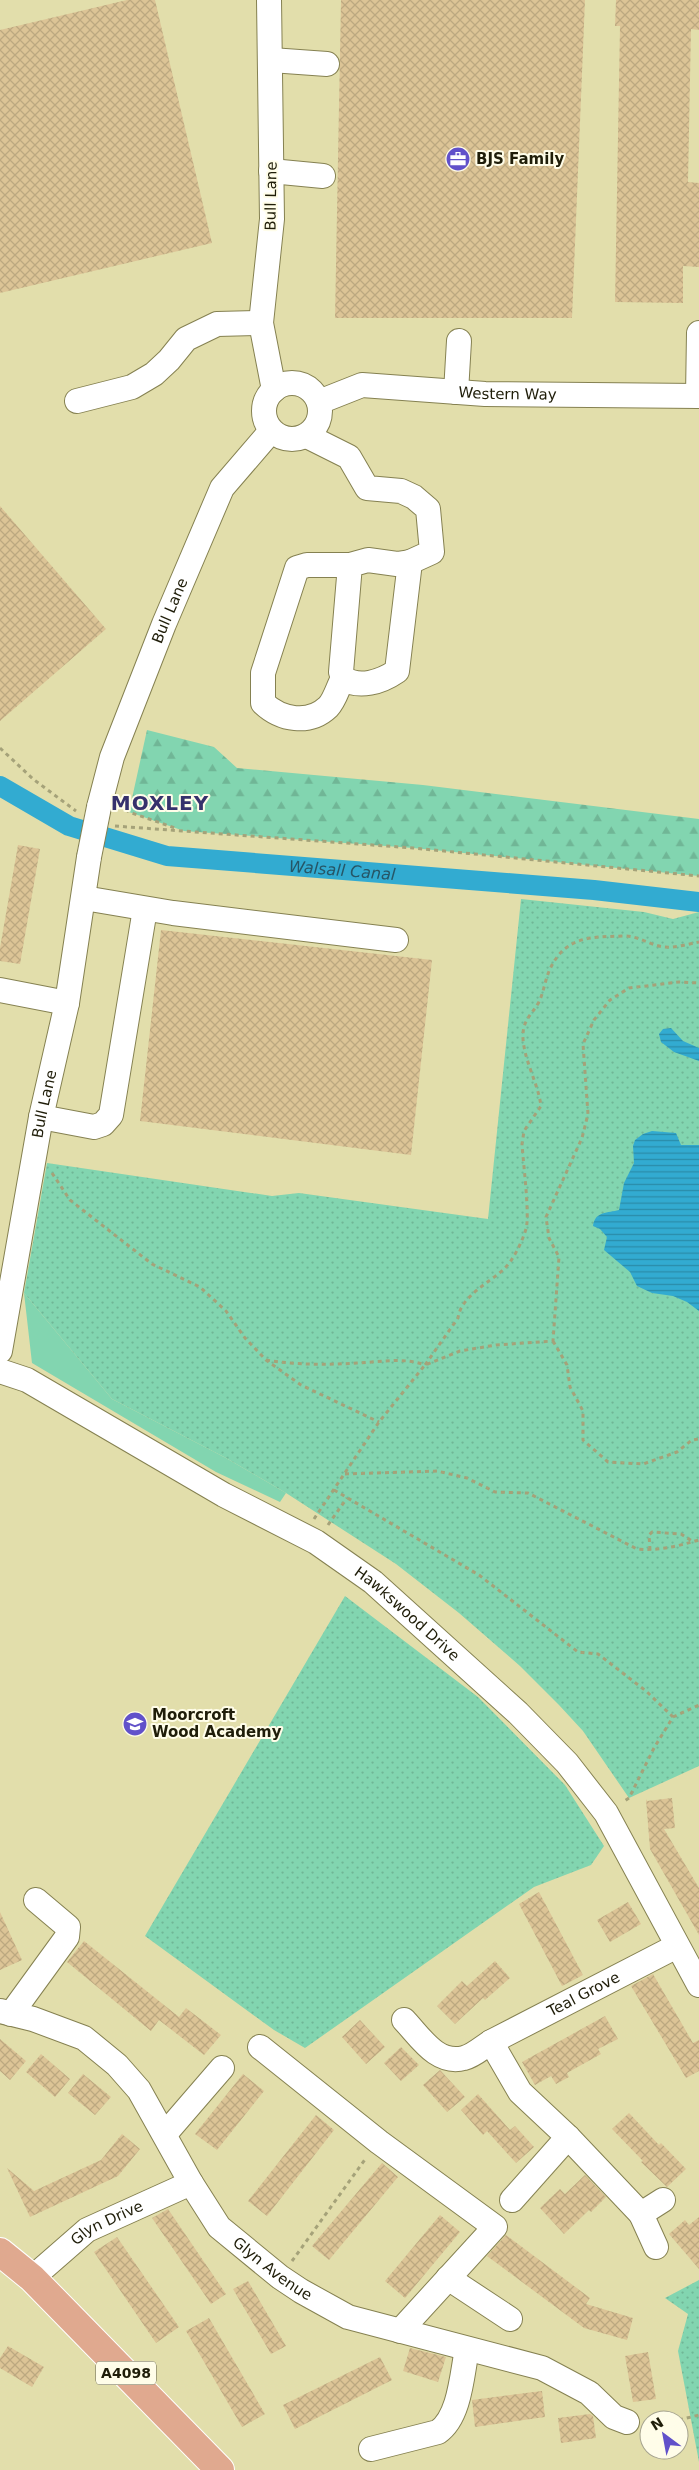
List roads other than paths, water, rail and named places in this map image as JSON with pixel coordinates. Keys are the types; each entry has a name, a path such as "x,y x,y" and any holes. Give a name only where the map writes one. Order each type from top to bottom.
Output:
{"main road":[{"name":"A4098","path":"0,2252 32,2278 220,2470"}],"street":[{"name":"Bull Lane","path":"269,0 272,219 261,323 274,390"},
{"path":"270,60 327,64"},
{"path":"271,171 324,176"},
{"path":"77,401 132,387 154,374 169,360 186,339 217,324 261,323"},
{"path":"698,396 699,333"},
{"path":"456,392 459,341"},
{"path":"291,383 300,384 315,394 319,402 319,422 306,436 288,440 271,431 264,414 268,397 274,390 291,383"},
{"name":"Western Way","path":"319,402 362,385 456,392 698,396"},
{"name":"Bull Lane","path":"0,1352 7,1269 67,1003 97,810 112,757 160,633 222,488 271,431"},
{"path":"306,436 349,457 367,488 401,491 414,497 428,509 432,552 410,562 397,564 368,560 350,565 308,564 297,568 262,673 263,703 273,712 295,719 309,718 330,705 342,678 350,565"},
{"path":"342,678 357,685 382,680 397,671 410,562"},
{"path":"84,898 144,909 396,940"},
{"path":"41,1117 94,1127 103,1124 111,1115 144,909"},
{"path":"0,990 67,1003"},
{"name":"Hawkswood Drive","path":"0,1371 27,1380 224,1495 316,1542 373,1582 518,1713 568,1763 606,1813 699,1985"},
{"path":"6,2012 67,1937 69,1931 68,1927 36,1900"},
{"name":"Teal Grove","path":"404,2020 435,2053 448,2060 465,2058 491,2042 677,1946"},
{"name":"Glyn Avenue","path":"6,2012 84,2038 117,2065 139,2090 191,2183 219,2227 280,2277 348,2317 542,2368 589,2393 614,2417 627,2422"},
{"path":"491,2042 520,2092 568,2137 641,2214 656,2246"},
{"path":"260,2048 378,2142 495,2226 400,2331"},
{"path":"165,2134 222,2068"},
{"path":"512,2200 568,2137"},
{"name":"Glyn Drive","path":"32,2278 87,2230 191,2183"},
{"path":"641,2214 663,2200"},
{"path":"448,2278 510,2319"},
{"path":"371,2449 438,2432 444,2428 454,2414 467,2349"}],"water":[{"path":"671,1028 683,1041 699,1048 699,1061 674,1052 661,1042 659,1034 663,1029"},
{"path":"652,1131 676,1133 681,1145 699,1145 699,1311 687,1302 673,1296 652,1293 637,1286 630,1272 604,1250 607,1237 600,1229 593,1226 594,1221 599,1215 619,1210 624,1183 634,1163 633,1146 635,1140 643,1134"}],"waterway":[{"name":"Walsall Canal","path":"0,786 69,826 167,856 594,890 699,902"}],"place":[{"name":"BJS Family","path":"458,159"},
{"name":"Moorcroft Wood Academy","path":"135,1724"}],"district":[{"name":"MOXLEY","path":"160,803"}]}
